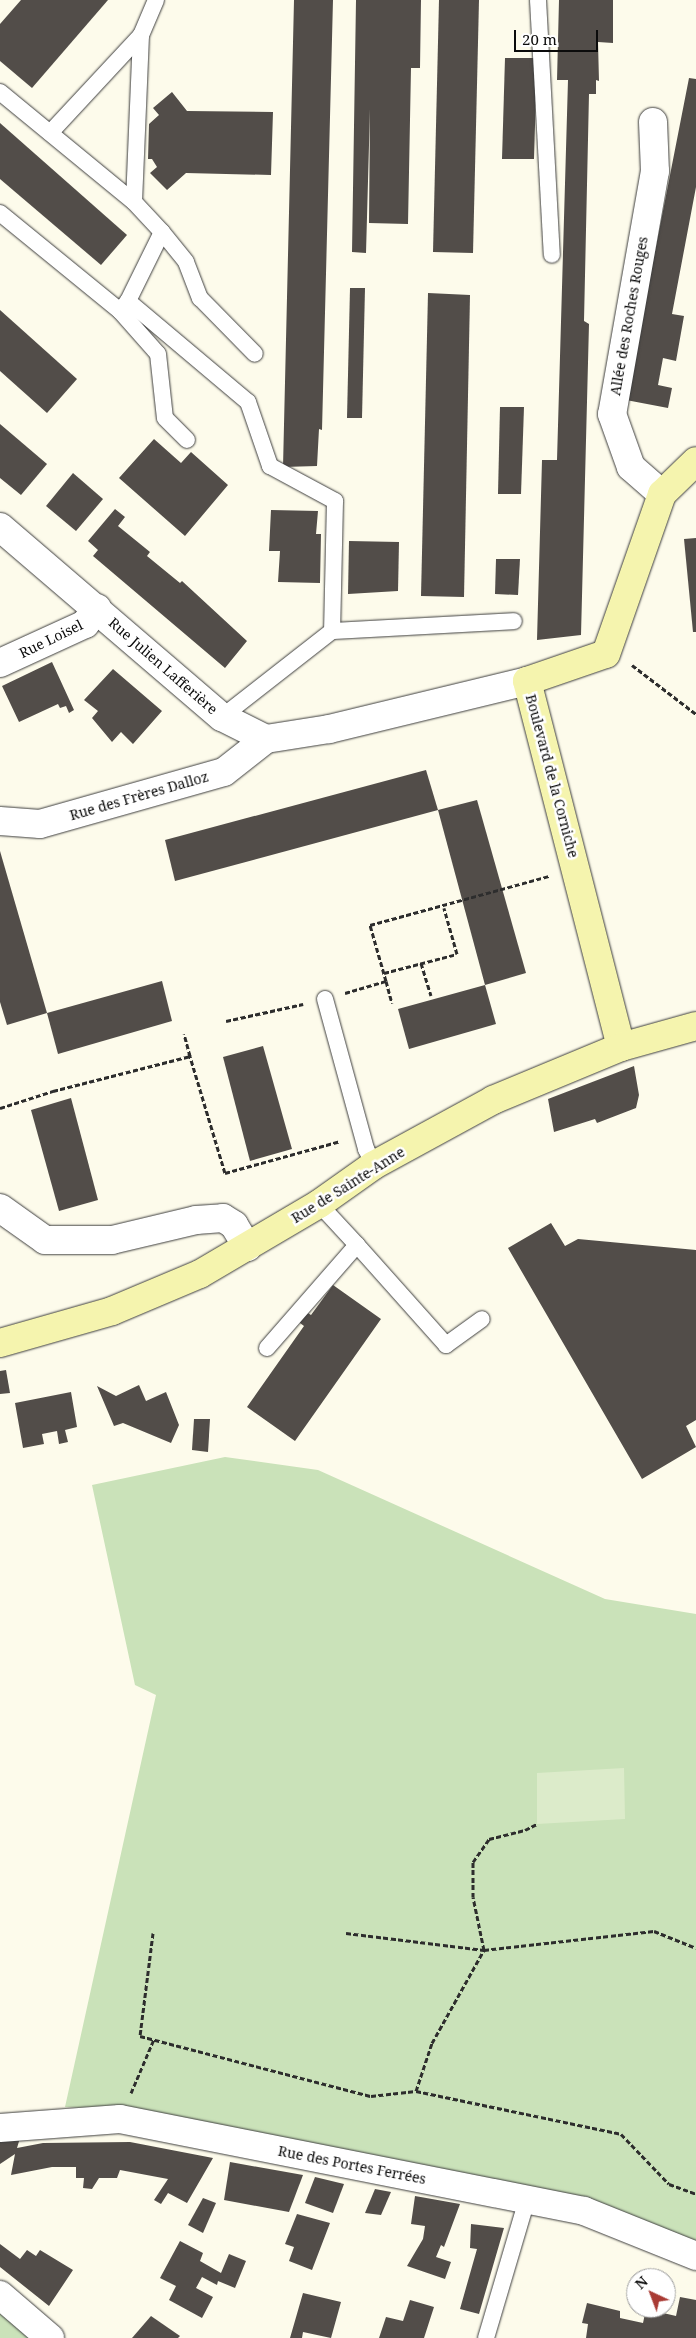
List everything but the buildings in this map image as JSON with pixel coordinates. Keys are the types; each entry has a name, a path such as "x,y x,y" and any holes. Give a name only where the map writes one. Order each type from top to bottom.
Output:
{"street":[{"name":"Allée des Roches Rouges","path":"653,122 655,171 612,414 631,467 662,494"},
{"path":"606,654 662,494 696,461"},
{"name":"Rue Julien Lafferière","path":"0,527 222,717 266,739"},
{"name":"Rue Loisel","path":"0,663 85,624 96,608"},
{"name":"Boulevard de la Corniche","path":"606,654 527,681 622,1047"},
{"path":"266,739 329,729 527,681"},
{"name":"Rue des Frères Dalloz","path":"0,821 40,824 224,772 266,739"},
{"name":"Rue de Sainte-Anne","path":"0,1343 112,1311 200,1274 319,1204 374,1165 493,1100 622,1047 696,1026"},
{"path":"0,1208 45,1240 112,1240 196,1220 223,1218 234,1225 247,1247"},
{"name":"Rue des Portes Ferrées","path":"0,2128 120,2119 584,2211 696,2256"},
{"path":"0,2295 50,2338"}],"lane":[{"path":"50,132 141,35 156,0"},
{"path":"538,0 552,255"},
{"path":"134,202 141,35"},
{"path":"0,92 134,202 162,232 186,262 200,298 255,354"},
{"path":"0,213 248,402 270,466 335,501 332,631"},
{"path":"124,306 162,232"},
{"path":"124,306 158,354 165,418 187,440"},
{"path":"222,717 332,631 514,621"},
{"path":"325,999 362,1135 374,1165"},
{"path":"319,1204 446,1345 482,1318"},
{"path":"267,1348 357,1245"},
{"path":"486,2338 527,2200"}],"path":[{"path":"606,654 629,662 696,714"},
{"path":"392,1003 370,925 444,908 576,868"},
{"path":"384,973 457,954 444,908"},
{"path":"421,963 431,996"},
{"path":"226,1021 325,999 386,981"},
{"path":"184,1034 224,1172 362,1135"},
{"path":"0,1108 53,1091 190,1056 189,1053"},
{"path":"416,2091 432,2043 484,1950 474,1897 473,1862 489,1839 525,1830 538,1824"},
{"path":"346,1933 484,1950 654,1932 696,1948"},
{"path":"153,1933 140,2036 371,2096 416,2091 621,2134 669,2184 696,2194"},
{"path":"120,2119 154,2039"}],"green space":[{"path":"225,1457 318,1470 605,1599 696,1614 696,2241 516,2184 136,2111 65,2107 156,1695 135,1685 92,1485"},
{"path":"624,1768 625,1819 537,1824 537,1773"},
{"path":"0,2306 35,2338 0,2338"}]}
